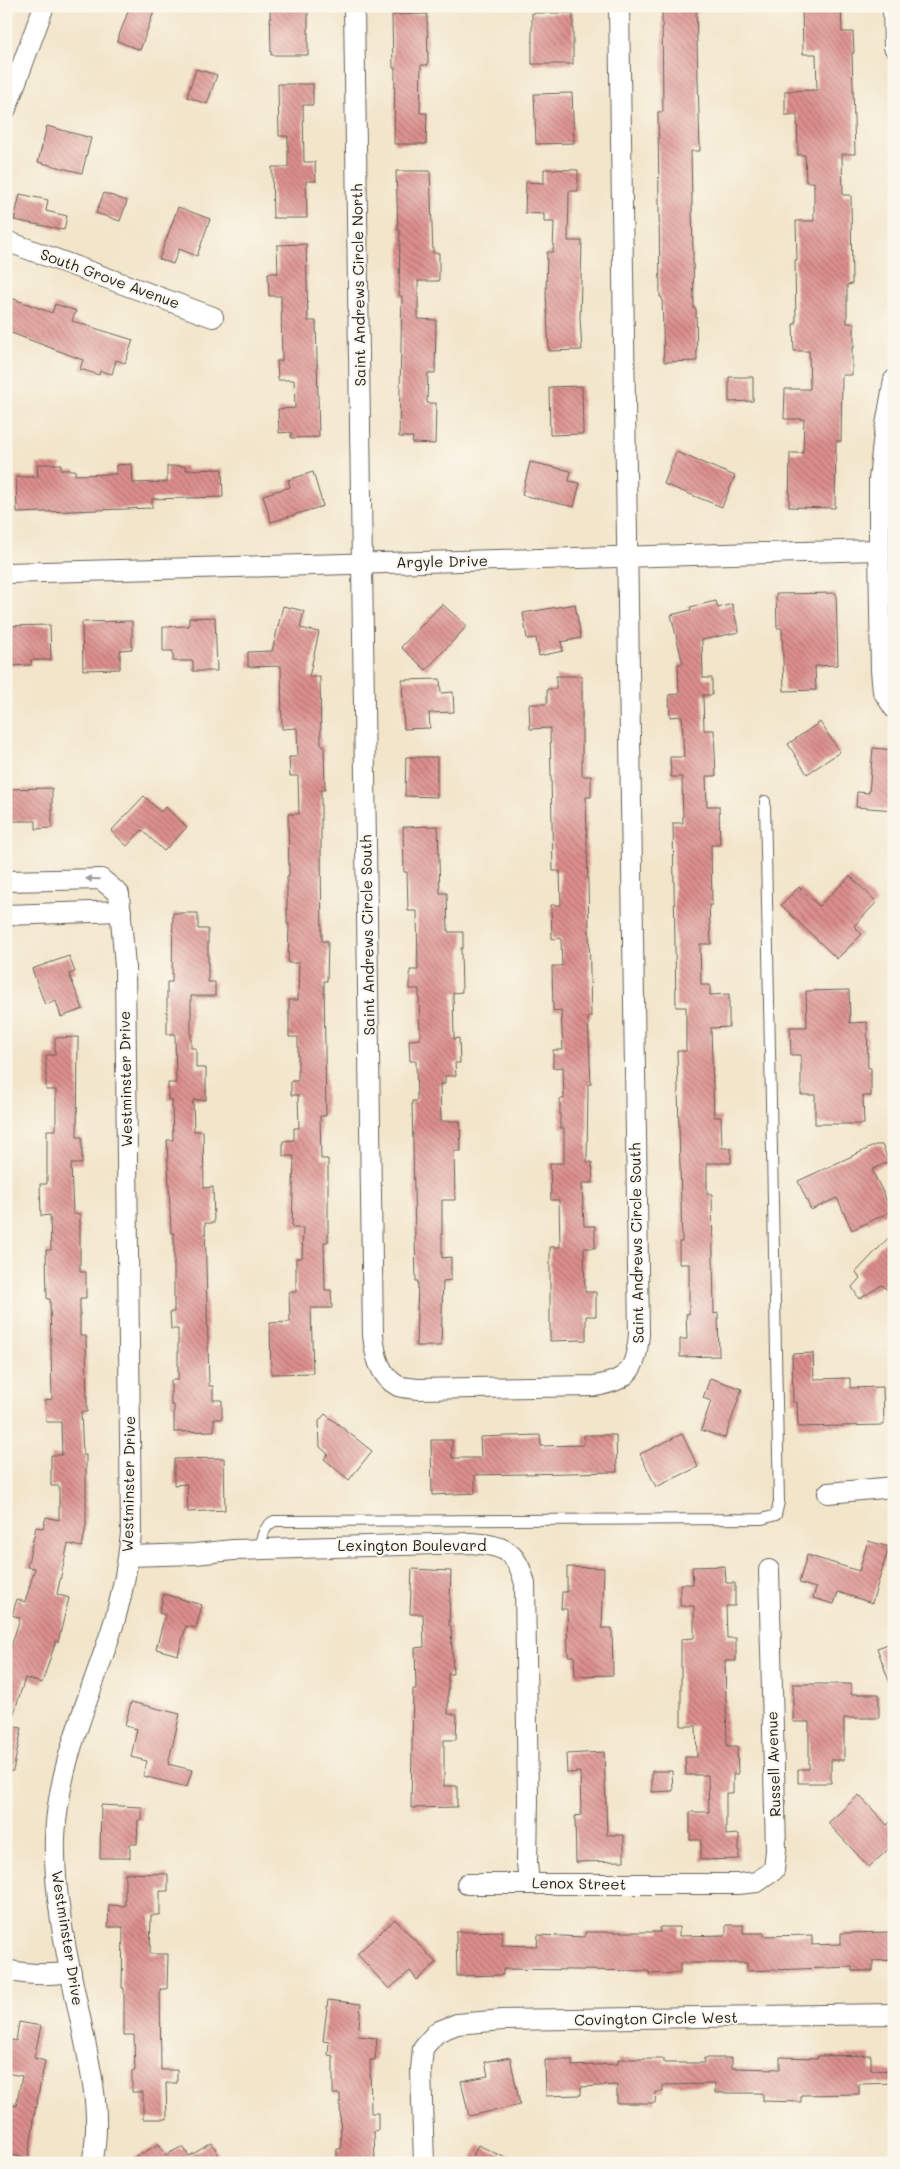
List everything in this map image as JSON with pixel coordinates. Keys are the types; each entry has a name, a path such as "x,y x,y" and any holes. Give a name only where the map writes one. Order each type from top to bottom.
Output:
{"street":[{"path":"6,110 44,6"},
{"name":"Saint Andrews Circle North","path":"354,6 363,564"},
{"path":"619,6 628,557"},
{"path":"893,6 894,47"},
{"name":"South Grove Avenue","path":"6,241 213,317"},
{"path":"894,380 880,471 879,550 881,670 883,691 894,708"},
{"name":"Argyle Drive","path":"6,573 879,550"},
{"name":"Saint Andrews Circle South","path":"363,564 375,1355 383,1373 399,1386 418,1389 585,1387 614,1384 629,1372 638,1354 628,557"},
{"name":"Westminster Drive","path":"6,881 101,879 119,894 125,967 132,1511 128,1556 114,1620 70,1747 60,1792 55,1853 58,1896 95,2092 96,2135 92,2163"},
{"path":"6,915 121,911"},
{"path":"828,1493 894,1487"},
{"name":"Lexington Boulevard","path":"128,1556 195,1554 259,1549 470,1543 489,1544 507,1551 521,1566 525,1584 527,1863 529,1883"},
{"name":"Russell Avenue","path":"691,1884 757,1882 774,1870 776,1850 769,1570"},
{"name":"Lenox Street","path":"466,1884 691,1884"},
{"path":"6,1970 35,1975 71,1972"},
{"name":"Covington Circle West","path":"424,2163 421,2070 424,2048 437,2032 457,2024 478,2022 894,2014"}],"lane":[{"path":"259,1549 263,1532 274,1521 762,1519 776,1515 779,1502 765,801"}],"building":[{"path":"130,6 156,6 140,50 117,41"},
{"path":"270,6 308,6 308,55 271,55"},
{"path":"672,6 696,6 700,151 691,151 694,309 696,309 697,361 664,362 662,297 660,297 658,112 663,112 662,8 672,8"},
{"path":"802,6 841,6 842,32 853,32 855,154 842,154 843,195 851,195 852,284 847,285 847,323 854,323 854,348 852,348 852,375 842,375 841,441 836,441 835,508 789,507 790,453 803,453 804,419 784,419 785,389 810,389 809,351 794,351 793,324 796,324 796,221 814,221 814,182 806,182 805,155 798,155 797,115 785,115 785,91 817,90 816,54 803,54"},
{"path":"532,13 573,13 573,64 532,64"},
{"path":"427,14 428,65 421,65 420,113 427,113 426,144 394,144 395,68 393,68 392,15"},
{"path":"196,69 217,75 207,104 187,97"},
{"path":"278,84 313,84 313,105 303,105 304,162 315,162 316,181 306,181 307,218 273,218 272,167 288,167 288,136 279,136"},
{"path":"572,93 574,143 536,144 534,94"},
{"path":"47,126 91,138 82,173 38,162"},
{"path":"544,169 578,170 578,191 569,191 568,241 582,241 580,318 582,350 549,351 546,294 547,252 553,252 554,222 544,222 544,214 525,213 526,182 544,183"},
{"path":"396,171 430,171 433,253 439,253 439,281 418,281 418,319 436,320 435,373 428,373 427,403 436,403 435,444 412,443 413,437 399,437 402,296 399,296 400,230 398,230"},
{"path":"104,193 127,201 120,221 96,213"},
{"path":"20,194 48,200 46,211 67,216 64,230 14,220"},
{"path":"178,207 210,219 197,256 179,249 173,264 159,259"},
{"path":"306,244 308,321 316,321 319,437 291,438 291,432 279,433 278,409 295,408 294,380 278,380 277,361 282,361 281,296 269,296 268,273 278,273 277,245"},
{"path":"6,296 52,313 55,304 76,311 72,321 133,340 125,363 116,360 112,374 100,371 99,375 80,369 83,360 6,331"},
{"path":"729,377 753,377 753,401 729,402"},
{"path":"582,386 583,434 550,435 549,387"},
{"path":"676,452 735,476 722,507 664,484"},
{"path":"530,462 571,471 569,481 580,483 574,507 522,495"},
{"path":"37,464 61,464 61,470 75,470 75,475 116,474 116,465 132,464 133,483 167,482 167,466 186,466 186,470 222,469 223,497 152,499 152,508 17,513 16,477 38,477"},
{"path":"313,472 323,506 271,522 263,495 290,487 288,480"},
{"path":"836,593 838,665 815,666 816,690 784,691 782,628 777,628 776,594"},
{"path":"716,601 718,608 732,604 739,632 702,640 703,678 712,678 712,695 703,695 704,730 714,730 716,776 706,776 707,806 719,806 720,845 711,845 712,905 709,905 711,944 700,944 701,985 710,985 710,995 729,994 729,1027 711,1028 714,1117 721,1117 722,1148 731,1148 731,1163 707,1163 707,1194 712,1194 714,1314 718,1313 719,1356 680,1357 680,1339 687,1339 686,1314 689,1314 689,1264 679,1264 679,1242 682,1242 677,1051 686,1051 686,1007 676,1007 673,823 683,823 682,777 671,777 670,757 684,757 682,716 670,717 669,695 679,694 678,664 683,664 671,615 691,610 690,607"},
{"path":"442,604 467,626 426,670 401,647"},
{"path":"575,604 581,638 561,642 563,651 539,656 536,638 527,639 523,613"},
{"path":"283,606 304,611 300,628 319,632 309,677 320,677 321,745 324,745 325,790 321,790 322,941 328,941 327,981 324,981 326,1116 320,1116 321,1159 328,1159 328,1242 324,1242 325,1290 331,1290 332,1308 311,1308 313,1373 271,1374 270,1323 290,1322 289,1292 296,1292 296,1258 302,1258 303,1228 292,1228 294,1156 283,1156 283,1141 294,1140 294,1128 299,1128 298,1095 291,1095 291,1081 298,1081 298,1037 289,1037 289,1000 298,1000 299,963 288,963 289,924 287,924 287,877 289,877 288,814 299,814 298,776 290,776 289,757 298,757 297,728 282,729 281,666 248,667 248,652 272,651"},
{"path":"215,617 217,671 193,671 193,661 173,661 173,651 163,651 163,627 189,626 189,618"},
{"path":"132,621 132,649 120,650 120,669 83,670 82,622"},
{"path":"50,625 51,660 31,660 31,665 6,666 6,626"},
{"path":"556,676 582,676 582,776 591,776 591,797 586,797 591,1017 588,1017 591,1084 588,1084 587,1162 592,1162 593,1183 582,1183 584,1226 595,1226 595,1248 584,1248 585,1292 596,1292 596,1316 586,1316 586,1340 550,1341 550,1247 560,1247 559,1200 551,1200 550,1163 564,1163 564,1128 560,1128 560,1099 564,1099 563,1067 553,1068 553,1050 563,1050 561,1010 553,1011 552,966 562,966 561,938 552,939 551,905 561,905 560,871 553,871 550,728 530,729 529,704 547,704 547,689 556,689"},
{"path":"440,679 441,693 453,692 454,712 429,713 430,728 404,729 402,680"},
{"path":"820,722 840,752 807,774 788,744"},
{"path":"873,748 894,750 894,810 856,807 857,792 869,793"},
{"path":"406,757 437,757 437,797 405,796"},
{"path":"52,788 52,828 36,829 36,821 6,821 6,789"},
{"path":"144,796 160,812 166,807 187,827 164,851 142,830 127,846 111,831"},
{"path":"438,826 440,893 447,893 448,932 463,932 463,948 461,948 462,992 453,993 454,1039 459,1038 460,1063 455,1063 456,1076 445,1076 445,1084 440,1084 441,1121 460,1121 461,1151 454,1151 455,1200 442,1200 442,1258 451,1257 451,1280 443,1281 441,1346 416,1346 418,1281 416,1281 412,1101 417,1101 416,1061 410,1061 409,1040 420,1039 419,989 410,989 410,970 418,970 417,911 408,911 407,872 404,872 403,827"},
{"path":"850,876 877,902 854,926 862,934 837,959 781,905 799,887 819,906"},
{"path":"173,913 198,913 198,929 208,929 208,982 215,982 215,996 191,996 191,1048 196,1048 196,1068 206,1068 206,1100 193,1100 194,1131 203,1131 204,1188 213,1187 214,1223 205,1223 209,1386 213,1386 213,1400 222,1400 222,1419 214,1419 214,1431 174,1432 174,1405 171,1405 171,1380 178,1380 178,1329 171,1329 170,1312 174,1312 174,1233 171,1233 167,1140 173,1140 172,1100 168,1100 168,1083 176,1083 175,1034 167,1034 167,982 172,982"},
{"path":"69,956 75,972 69,974 83,1009 61,1017 56,1001 45,1005 32,969"},
{"path":"849,990 850,1023 867,1022 868,1068 871,1068 871,1096 863,1096 864,1124 815,1124 815,1095 801,1095 801,1055 791,1055 790,1027 807,1027 806,991"},
{"path":"78,1037 77,1137 82,1137 82,1164 71,1164 73,1214 80,1214 80,1272 86,1272 86,1298 80,1298 80,1336 86,1336 87,1412 81,1412 83,1455 86,1455 86,1526 82,1547 68,1544 57,1594 69,1598 58,1642 56,1641 42,1683 25,1678 10,1726 22,1728 13,1771 6,1771 6,1649 10,1650 20,1618 12,1615 17,1599 25,1602 35,1568 27,1567 36,1527 43,1528 46,1517 59,1520 59,1486 51,1486 51,1455 62,1455 61,1422 46,1422 45,1400 52,1399 50,1299 47,1299 46,1250 51,1250 50,1215 41,1216 40,1184 47,1184 47,1130 56,1130 56,1090 46,1090 46,1055 55,1055 55,1038"},
{"path":"876,1145 882,1145 889,1161 872,1170 892,1211 852,1230 837,1198 811,1210 798,1181"},
{"path":"894,1232 894,1296 882,1285 859,1299 852,1287 860,1278 856,1272"},
{"path":"813,1353 814,1379 850,1378 850,1388 883,1387 884,1425 798,1427 797,1402 793,1402 792,1354"},
{"path":"710,1378 742,1389 725,1438 701,1430 711,1401 703,1398"},
{"path":"325,1414 372,1451 349,1480 324,1459 328,1454 320,1447 319,1421"},
{"path":"682,1434 698,1467 656,1487 640,1454"},
{"path":"540,1435 541,1446 584,1445 584,1435 616,1435 617,1472 475,1475 475,1493 432,1495 431,1440 452,1440 452,1458 481,1458 480,1437"},
{"path":"224,1458 225,1510 188,1512 187,1484 174,1485 174,1459"},
{"path":"868,1541 889,1547 872,1603 838,1592 834,1604 813,1598 816,1588 799,1583 807,1555 859,1571"},
{"path":"725,1566 726,1583 735,1583 735,1606 726,1606 727,1638 736,1638 736,1661 725,1661 727,1746 737,1746 738,1774 733,1774 733,1793 726,1793 726,1835 739,1834 739,1859 701,1860 701,1840 690,1840 690,1812 709,1812 708,1775 686,1775 685,1757 697,1757 696,1726 681,1726 681,1639 694,1638 694,1606 680,1606 680,1584 693,1584 692,1567"},
{"path":"567,1567 604,1568 602,1628 612,1628 613,1675 575,1676 574,1656 568,1656 567,1609 561,1609 562,1592 567,1592"},
{"path":"412,1569 451,1571 449,1626 451,1626 453,1674 448,1674 448,1714 457,1714 456,1740 444,1740 444,1786 457,1786 457,1807 411,1808 413,1689 416,1689 415,1648 424,1647 423,1614 410,1614"},
{"path":"164,1594 202,1605 196,1628 186,1626 178,1655 156,1649 165,1615 159,1613"},
{"path":"894,1642 894,1689 892,1689 877,1648"},
{"path":"793,1684 851,1684 851,1694 879,1694 879,1718 844,1718 844,1760 831,1760 831,1783 798,1783 798,1769 809,1769 809,1722 793,1722"},
{"path":"131,1702 180,1714 168,1764 192,1770 187,1787 143,1776 147,1761 131,1757 137,1729 125,1726"},
{"path":"604,1752 607,1835 624,1835 624,1861 576,1862 575,1816 581,1815 580,1772 567,1773 566,1754"},
{"path":"652,1771 672,1771 673,1791 652,1792"},
{"path":"859,1795 887,1825 894,1819 894,1844 869,1867 828,1823"},
{"path":"101,1805 142,1807 142,1820 138,1820 137,1844 130,1844 130,1858 100,1858"},
{"path":"125,1873 168,1874 168,1891 160,1891 160,1915 151,1915 150,1954 168,1954 167,1989 160,1989 161,2070 177,2070 177,2083 166,2083 167,2119 143,2119 143,2092 132,2092 132,2071 135,2071 134,2035 124,2035 124,1988 122,1988 123,1927 108,1927 109,1905 125,1906"},
{"path":"395,1919 436,1963 417,1980 410,1971 389,1989 357,1954"},
{"path":"726,1925 743,1925 743,1933 764,1933 764,1936 812,1935 812,1945 841,1944 841,1933 894,1932 894,1960 873,1961 873,1971 852,1971 852,1967 747,1971 747,1963 680,1963 680,1973 649,1974 649,1971 503,1969 503,1975 457,1976 456,1932 502,1931 502,1945 537,1946 538,1935 585,1937 585,1932 660,1932 660,1927 679,1927 679,1936 726,1935"},
{"path":"328,2000 361,2004 358,2036 377,2038 375,2060 370,2060 371,2113 378,2113 378,2130 374,2131 375,2163 337,2163 337,2149 341,2149 340,2094 333,2094 333,2056 328,2055 329,2042 323,2041"},
{"path":"19,2022 41,2026 34,2058 45,2061 28,2158 6,2154 6,2105 16,2106 22,2076 6,2073 6,2039 16,2041"},
{"path":"871,2055 871,2070 894,2071 894,2083 859,2084 859,2094 801,2095 801,2102 763,2101 763,2093 715,2093 715,2084 663,2085 663,2092 656,2092 655,2103 617,2103 617,2085 581,2087 581,2095 546,2096 545,2060 572,2060 572,2066 618,2064 618,2059 664,2059 664,2063 704,2063 704,2058 732,2058 732,2068 780,2069 780,2057 818,2058 818,2056"},
{"path":"510,2057 520,2105 469,2116 461,2081 488,2076 485,2062"},
{"path":"212,2143 223,2163 125,2163 159,2144 166,2155 179,2148 184,2148 189,2156"},
{"path":"478,2145 516,2163 470,2163"}]}
